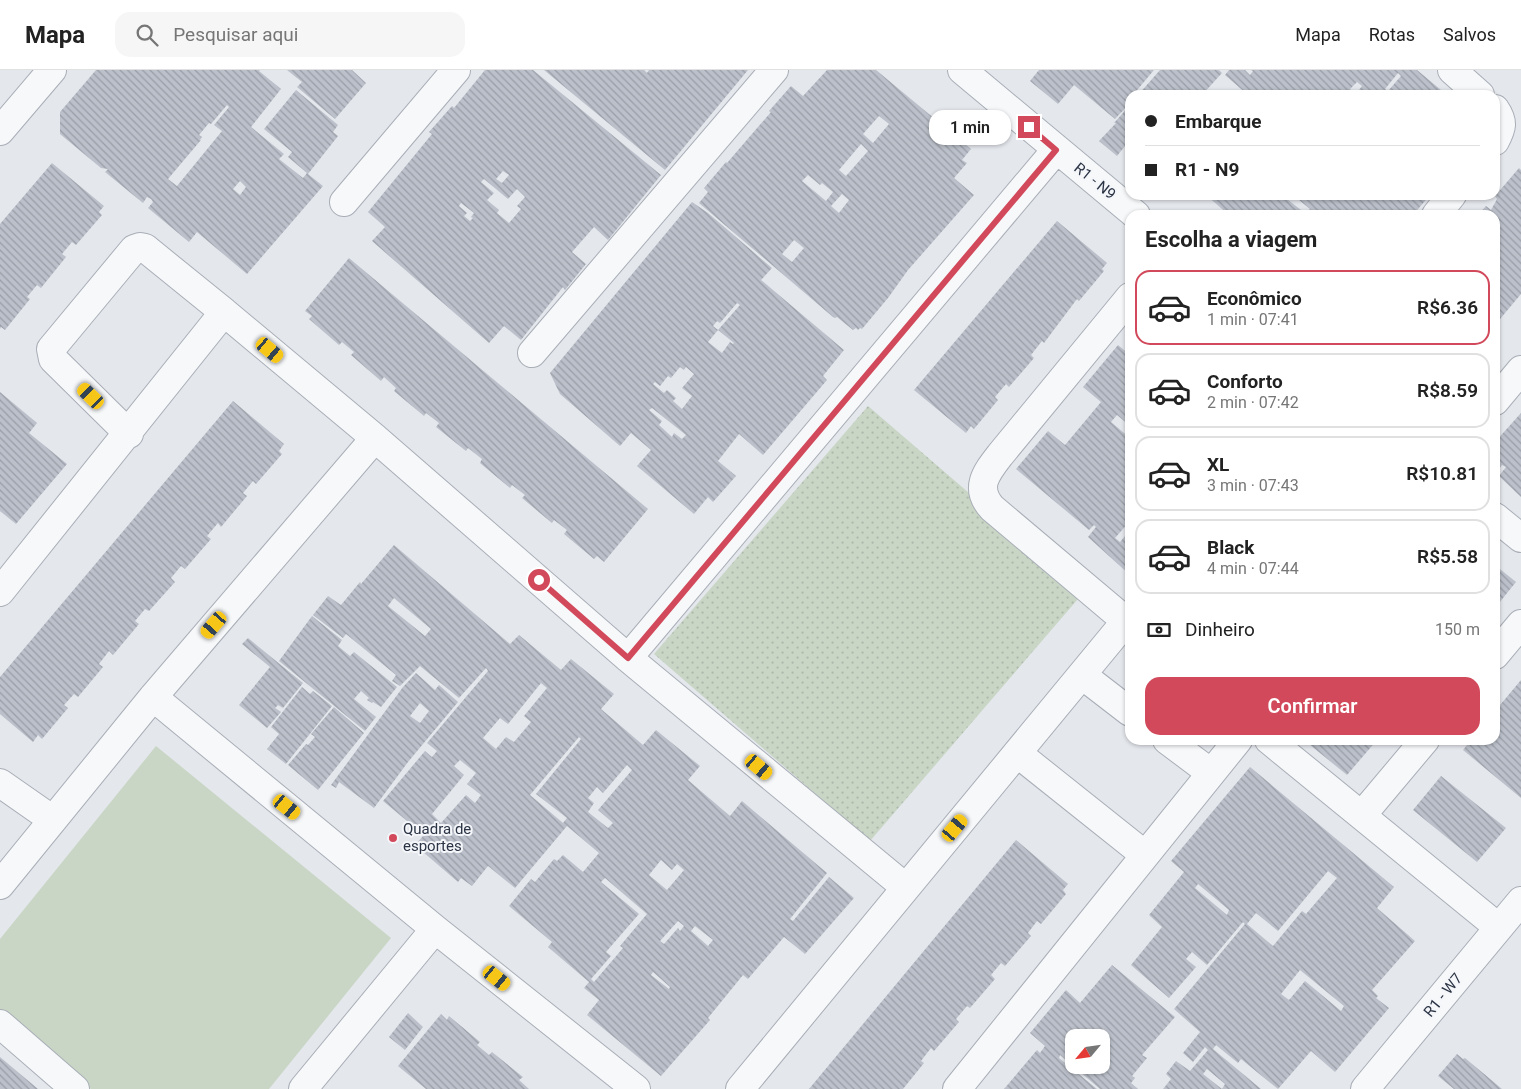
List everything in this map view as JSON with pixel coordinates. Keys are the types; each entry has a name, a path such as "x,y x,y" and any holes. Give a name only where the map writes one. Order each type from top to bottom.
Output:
{"street":[{"path":"0,131 52,70"},
{"path":"344,202 456,70"},
{"path":"532,353 774,70"},
{"name":"R1 - N9","path":"962,70 1130,210"},
{"path":"1452,70 1474,90"},
{"path":"1500,117 1502,120 1500,131"},
{"path":"628,658 1056,150"},
{"path":"1440,210 1448,200"},
{"path":"128,434 53,359 51,348 134,249 140,247 145,248 224,312 375,438 628,658 905,887"},
{"path":"1125,302 1000,455 984,479 982,493 992,508 1125,620"},
{"path":"0,592 224,312"},
{"path":"1500,395 1521,370"},
{"path":"0,885 153,697 375,438"},
{"path":"1500,521 1521,538"},
{"path":"1500,649 1521,624"},
{"path":"740,1089 905,887 1082,675 1125,626"},
{"path":"1082,675 1125,708"},
{"path":"153,697 435,929 636,1089"},
{"path":"1174,745 1211,773"},
{"path":"957,1089 1234,745"},
{"path":"1275,745 1498,927"},
{"path":"1362,815 1421,745"},
{"path":"1017,753 1145,855"},
{"path":"0,783 53,820"},
{"name":"R1 - W7","path":"1365,1089 1521,901"},
{"path":"303,1089 435,929"},
{"path":"0,1024 75,1089"}],"green space":[{"path":"868,406 1084,592 870,841 654,654"},
{"path":"156,746 391,938 269,1089 91,1089 0,1015 0,939"}],"building":[{"path":"96,70 260,70 281,89 251,127 284,154 279,159 303,178 307,173 288,157 292,152 264,129 296,90 338,125 333,132 338,136 308,174 323,186 247,274 197,232 189,242 148,208 153,202 151,199 147,197 143,203 105,172 108,169 101,168 60,134 60,112","holes":["227,105 229,107 214,125 222,131 177,186 168,179 201,140 202,137 199,135","240,181 246,187 240,195 233,189"]},
{"path":"287,70 352,70 366,83 335,119 297,87 302,82"},
{"path":"485,70 533,70 661,175 608,240 594,227 572,252 586,264 565,290 563,287 521,340 504,326 489,343 372,241 385,227 368,212 432,134 429,132 452,106 454,108","holes":["503,171 509,175 502,183 496,179","484,179 508,199 517,189 525,197 517,206 521,209 509,223 497,213 499,210 487,200 494,193 481,182","461,203 474,213 470,221 464,216 467,213 459,206"]},
{"path":"544,70 644,70 647,73 649,70 748,70 665,170"},
{"path":"827,70 876,70 971,149 962,160 967,163 954,178 974,195 908,270 862,329 858,330 856,328 853,330 837,317 833,317 699,203 708,192 704,188 771,112 769,111 791,86 803,96","holes":["879,116 889,124 873,143 863,134","861,144 868,151 846,176 839,170","808,175 820,185 822,183 833,192 826,201 802,181","842,194 849,200 839,213 831,206","794,240 804,248 792,262 782,254"]},
{"path":"1039,70 1154,70 1137,90 1125,90 1125,108 1115,119 1074,85 1058,104 1030,81"},
{"path":"1160,70 1219,70 1222,73 1207,90 1142,90"},
{"path":"1229,70 1245,70 1250,75 1253,71 1251,70 1417,70 1441,90 1389,90 1401,76 1398,73 1385,89 1386,90 1359,90 1362,86 1357,82 1350,89 1351,90 1242,90 1225,75"},
{"path":"1125,111 1125,146 1117,156 1099,141 1116,123 1114,123"},
{"path":"52,163 104,206 99,212 102,215 76,245 72,242 62,254 66,257 41,288 37,285 27,297 30,299 5,330 1,327 0,329 0,224"},
{"path":"1519,168 1521,170 1521,294 1500,319 1500,210 1491,210 1496,200 1500,200 1500,190"},
{"path":"1212,200 1288,200 1301,210 1223,210"},
{"path":"1299,200 1426,200 1417,210 1309,210"},
{"path":"692,202 708,213 772,268 761,280 844,350 823,376 827,380 763,455 739,434 718,461 736,476 713,502 708,497 694,514 637,466 651,450 631,433 620,446 560,394 550,373","holes":["737,303 740,305 718,330 713,326 717,321 720,323","718,330 734,343 730,342 722,353 708,342","680,367 684,370 686,367 694,374 682,388 692,396 682,409 673,401 676,398 667,390 664,393 653,384 655,382 660,386 668,376 671,378","652,408 686,435 682,439 674,433 672,437 659,425 662,421 649,410"]},
{"path":"1486,206 1491,210 1482,210"},
{"path":"1057,221 1107,263 1102,269 1104,271 1079,301 1077,299 1044,343 1042,341 1031,355 1034,358 1009,387 1006,384 995,397 998,400 974,429 971,426 966,433 914,390"},
{"path":"349,258 648,509 604,562 597,556 594,559 564,534 567,530 554,520 552,523 522,498 525,495 512,485 510,488 480,463 482,459 468,448 466,451 436,427 439,423 426,413 424,416 394,391 396,388 384,377 381,381 351,355 354,352 342,342 339,345 309,319 312,316 305,311"},
{"path":"1118,345 1125,351 1125,422 1117,415 1111,422 1125,434 1125,527 1115,538 1120,542 1125,536 1125,570 1088,537 1096,527 1094,525 1089,530 1016,469 1048,431 1065,445 1101,402 1083,387"},
{"path":"0,392 37,423 29,433 67,464 16,524 0,511"},
{"path":"233,401 284,444 279,451 282,454 256,484 253,481 243,493 247,496 221,527 218,523 207,536 211,539 185,569 181,566 171,578 175,582 149,611 145,609 135,621 139,624 113,655 109,651 99,664 103,667 78,697 74,694 64,705 68,708 42,739 38,735 33,742 0,714 0,677"},
{"path":"1521,413 1521,497 1500,477 1506,467 1502,465 1500,468 1500,436"},
{"path":"394,545 510,644 519,635 561,670 571,659 614,694 601,709 643,745 656,730 700,766 688,780 730,816 742,801 827,873 790,919 793,921 829,877 854,898 805,954 784,937 748,979 743,975 708,1018 710,1020 661,1076 587,1015 599,1000 584,988 589,982 548,947 552,942 509,906 531,879 535,882 554,859 557,861 563,855 583,872 599,853 567,826 515,888 488,866 472,886 461,878 458,882 415,845 424,835 383,801 425,751 432,757 437,751 427,743 488,671 486,668 459,698 420,666 400,686 392,681 396,675 346,634 343,638 313,615 328,596 341,605 360,582 361,584","holes":["394,598 431,629 425,636 388,606","541,683 547,688 524,716 531,722 514,742 506,737 496,749 483,738 500,718 508,724","579,737 581,739 536,794 567,818 563,823 530,795","460,760 476,773 467,784 481,795 475,803 466,795 441,823 432,814 464,775 454,766","627,765 632,770 598,810 613,823 608,828 588,812 594,803 588,798 597,787 603,793","661,860 672,870 677,864 684,870 667,890 649,875","605,878 647,914 620,946 623,948 594,982 591,979 611,956 606,952 639,914 601,882","678,921 684,926 680,931 678,928 664,944 660,941","695,926 713,940 708,946 691,931","653,972 670,987 669,989 651,975"]},
{"path":"1500,569 1516,582 1500,602"},
{"path":"312,616 342,640 338,646 350,656 354,652 397,687 381,707 367,700 369,698 361,691 354,699 376,717 365,731 279,661"},
{"path":"248,638 303,683 283,708 278,705 275,708 281,712 267,728 239,705 270,667 242,644"},
{"path":"416,673 435,690 439,685 458,702 408,762 374,808 339,782 336,788 331,785 403,687","holes":["420,703 429,711 420,723 410,716"]},
{"path":"1521,680 1521,798 1463,750 1467,745 1500,745 1500,705"},
{"path":"302,687 310,694 313,691 332,706 286,764 267,749 279,734 271,727"},
{"path":"334,707 364,733 318,790 288,765 306,744 308,745 315,737 311,734"},
{"path":"1310,745 1373,745 1347,775"},
{"path":"1250,767 1394,887 1377,908 1415,941 1372,990 1378,996 1376,998 1389,1008 1335,1072 1311,1051 1278,1089 1241,1059 1238,1063 1216,1045 1213,1049 1261,1089 1222,1089 1163,1089 1171,1079 1166,1074 1176,1061 1190,1071 1208,1050 1205,1047 1193,1062 1183,1053 1200,1032 1174,1009 1245,924 1243,922 1207,965 1192,952 1186,959 1196,967 1169,998 1131,965 1162,927 1149,915 1184,872 1171,861","holes":["1328,871 1337,878 1306,914 1302,911 1273,946 1247,924 1256,913 1278,931","1198,884 1229,910 1227,915 1195,888","1300,970 1344,1006 1341,1011 1305,981 1289,1000 1281,994","1207,1069 1225,1084 1222,1089 1203,1074"]},
{"path":"1441,776 1506,828 1477,862 1413,810"},
{"path":"1016,840 1068,884 1063,890 1066,894 1041,924 1037,921 1028,933 1031,936 1005,966 1001,963 991,975 995,979 970,1008 967,1006 956,1019 959,1022 934,1051 931,1048 921,1061 924,1063 903,1089 809,1089"},
{"path":"1112,965 1175,1017 1142,1055 1147,1058 1132,1076 1135,1078 1131,1083 1138,1089 1100,1089 1082,1074 1110,1074 1110,1029 1065,1029 1065,1059 1060,1055 1059,1058 1065,1063 1065,1074 1079,1074 1097,1089 1004,1089 1037,1050 1040,1053 1045,1046 1030,1033 1066,990 1080,1003"},
{"path":"408,1013 423,1027 405,1050 389,1037"},
{"path":"441,1014 447,1020 449,1016 480,1042 477,1045 489,1055 492,1052 523,1077 519,1080 529,1089 426,1089 398,1066"},
{"path":"1457,1054 1463,1059 1465,1058 1502,1089 1454,1089 1438,1076"},
{"path":"0,1057 38,1089 0,1089"}],"place":[{"name":"Quadra de esportes","path":"393,838"}],"route":[{"path":"539,580 628,658 1056,150 1029,127"}]}
